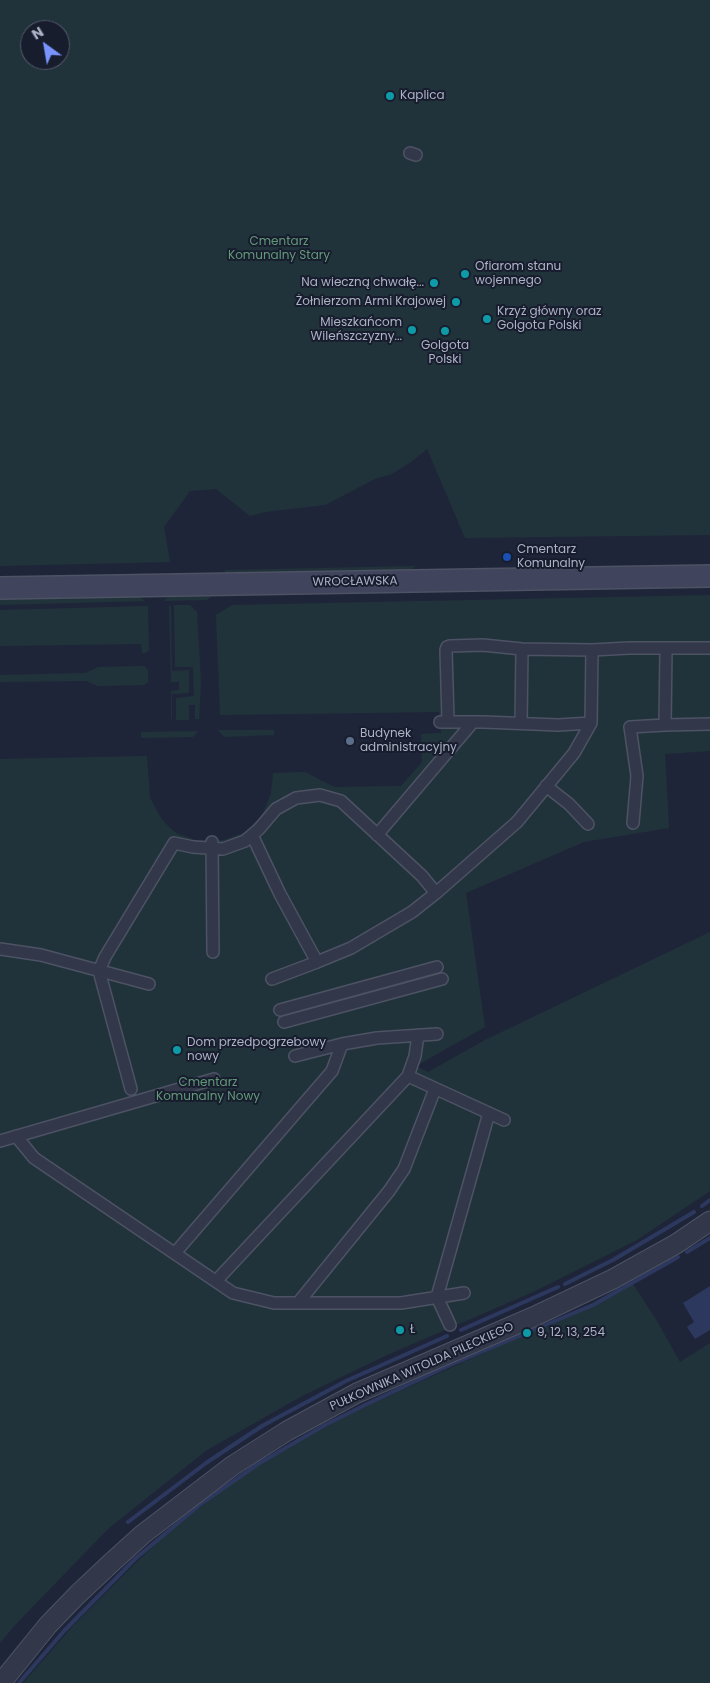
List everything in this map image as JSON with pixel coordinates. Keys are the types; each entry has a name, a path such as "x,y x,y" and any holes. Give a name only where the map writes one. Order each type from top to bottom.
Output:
{"main road":[{"name":"WROCŁAWSKA","path":"0,588 710,576"}],"street":[{"path":"591,723 558,725 444,722 447,647 483,645 522,649 592,650 710,648"},
{"path":"521,723 522,649"},
{"path":"665,725 666,649"},
{"path":"272,979 351,948 412,912 517,822 574,753 591,723 592,650"},
{"path":"377,835 473,722"},
{"path":"633,824 637,776 630,727 710,724"},
{"path":"546,786 569,804 588,824"},
{"path":"131,1089 99,971 105,957 174,843 193,848 245,842 276,809 296,798 320,795 341,801 422,876 436,893"},
{"path":"252,835 280,894 317,962"},
{"path":"213,952 216,845"},
{"path":"0,949 41,954 149,984"},
{"path":"280,1010 437,967"},
{"path":"284,1022 442,979"},
{"path":"295,1056 342,1044 377,1038 437,1034"},
{"path":"216,1281 408,1076 415,1056 418,1035"},
{"path":"175,1253 332,1071 342,1044"},
{"path":"408,1076 504,1120"},
{"path":"0,1141 214,1079"},
{"path":"298,1303 389,1191 404,1169 435,1089"},
{"path":"450,1325 437,1297 489,1113"},
{"path":"16,1136 34,1158 233,1292 274,1302 298,1303 401,1303 464,1293"},
{"name":"PUŁKOWNIKA WITOLDA PILECKIEGO","path":"0,1683 48,1626 84,1589 143,1534 232,1466 287,1431 357,1393 613,1279 676,1244 710,1221"}],"green space":[{"name":"Cmentarz Komunalny Stary","path":"0,0 710,0 710,535 465,538 427,449 392,474 375,479 325,505 265,512 250,516 216,489 190,491 164,527 170,562 0,566"},
{"path":"416,566 410,570 225,573 225,570"},
{"path":"214,594 207,600 164,601 170,595"},
{"name":"Cmentarz Komunalny Nowy","path":"710,595 710,751 665,754 669,828 584,842 466,893 485,1027 416,1066 428,1072 485,1040 710,932 710,1191 637,1240 533,1292 387,1355 302,1396 207,1450 109,1528 0,1643 0,759 147,756 150,798 161,818 169,827 178,834 196,840 224,840 245,832 262,815 271,794 273,773 305,772 334,787 401,786 422,762 421,734 441,733 439,712 220,715 216,615 232,605"},
{"path":"139,596 145,601 0,605 0,599"},
{"path":"174,605 190,605 197,612 201,682 199,719 195,719 195,705 189,705 189,720 176,720 176,698 194,696 193,667 175,667"},
{"path":"148,606 149,650 145,653 142,653 141,644 0,646 0,610"},
{"path":"169,606 171,606 172,671 189,670 189,693 172,694 172,719 171,691 179,690 179,682 171,682"},
{"path":"144,666 148,670 148,682 144,685 98,686 86,681 0,682 0,675 86,673 98,667"},
{"path":"218,730 274,730 274,735 224,737"},
{"path":"198,731 193,737 141,738 141,732"},
{"path":"633,1284 680,1362 710,1343 710,1683 23,1683 72,1627 161,1538 243,1474 345,1416 508,1342 548,1326"}],"water":[{"path":"710,1286 710,1330 695,1339 687,1327 694,1322 683,1303"}],"waterway":[{"path":"702,1206 710,1200"},
{"path":"565,1284 613,1260 694,1212"},
{"path":"687,1252 710,1238"},
{"path":"19,1683 64,1631 136,1558 202,1503 258,1464 325,1425 365,1405 450,1365 593,1305 678,1257"},
{"path":"461,1330 558,1287"},
{"path":"128,1522 206,1463 262,1426 346,1381 447,1336"}],"place":[{"name":"Kaplica","path":"390,96"},
{"name":"Ofiarom stanu wojennego","path":"465,274"},
{"name":"Na wieczną chwałę...","path":"434,283"},
{"name":"Żołnierzom Armi Krajowej","path":"456,302"},
{"name":"Krzyż główny oraz Golgota Polski","path":"487,319"},
{"name":"Mieszkańcom Wileńszczyzny...","path":"412,330"},
{"name":"Golgota Polski","path":"445,331"},
{"name":"Cmentarz Komunalny","path":"507,557"},
{"name":"Budynek administracyjny","path":"350,741"},
{"name":"Dom przedpogrzebowy nowy","path":"177,1050"},
{"name":"Ł","path":"400,1330"},
{"name":"9, 12, 13, 254","path":"527,1333"}]}
